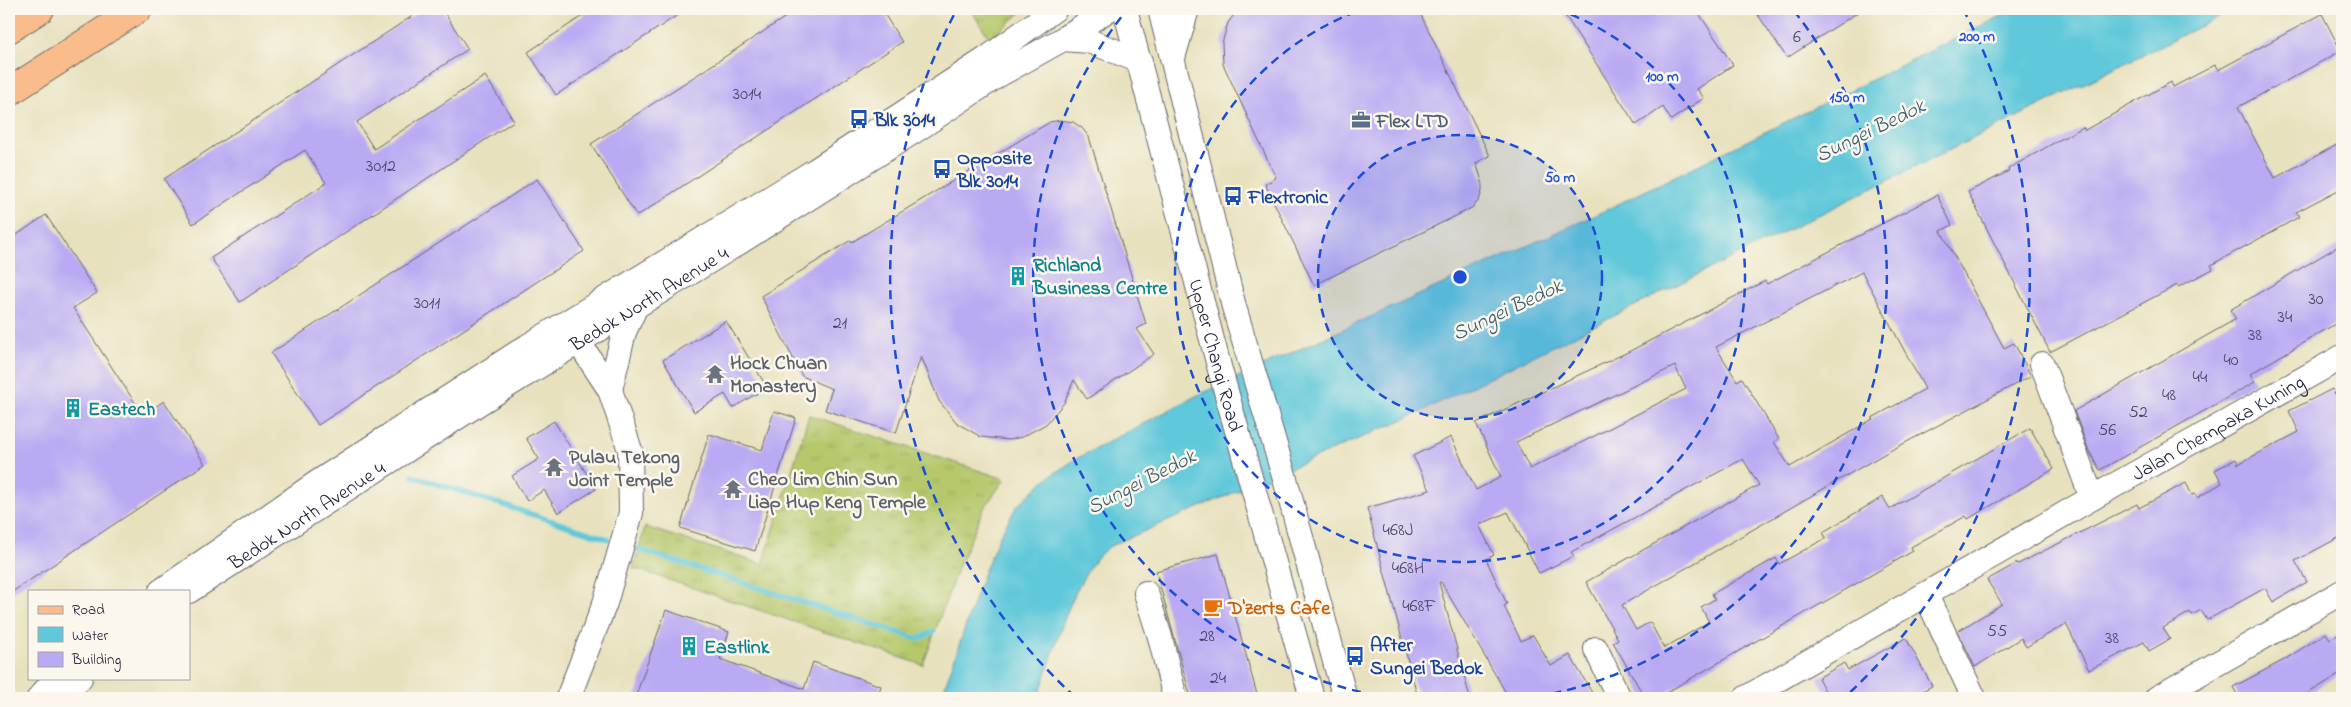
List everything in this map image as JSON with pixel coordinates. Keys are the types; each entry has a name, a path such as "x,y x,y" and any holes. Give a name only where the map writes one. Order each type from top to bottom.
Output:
{"main road":[{"path":"9,29 40,9"},
{"path":"9,92 138,9"}],"street":[{"name":"Bedok North Avenue 4","path":"162,590 315,484 565,321 816,170 986,59 1055,9"},
{"name":"Bedok North Avenue 4","path":"190,590 312,510 853,171 997,76 1063,39 1109,9"},
{"name":"Upper Changi Road","path":"1125,9 1221,376 1312,698"},
{"name":"Upper Changi Road","path":"1160,9 1249,363 1285,479 1345,698"},
{"path":"1173,60 1187,9"},
{"path":"1063,39 1089,41 1140,61"},
{"path":"610,390 624,332 636,306"},
{"path":"565,321 610,390 630,450 631,513 604,603 568,698"},
{"name":"Jalan Chempaka Kuning","path":"1746,698 2342,356"},
{"path":"2042,364 2092,498"},
{"path":"1146,592 1160,637 1175,698"},
{"path":"2157,698 2342,592"},
{"path":"1921,598 1967,698"},
{"path":"1921,598 1974,698"},
{"path":"1596,649 1619,698"},
{"path":"39,698 54,680"},
{"path":"60,698 78,680"}],"green space":[{"path":"970,9 1025,9 990,39"},
{"path":"809,415 1005,479 984,508 955,575 923,665 633,568 645,527 763,564"}],"water":[{"name":"Sungei Bedok","path":"2016,9 2235,9 1416,414 1110,546 1097,558 1075,594 1038,698 941,698 983,575 999,537 1017,506 1046,479 1076,459 1194,397 1604,211"}],"building":[{"path":"423,9 442,9 468,49 357,122 374,149 485,76 514,121 240,302 211,258 326,183 305,150 193,224 164,179"},
{"path":"593,9 687,9 556,95 528,52"},
{"path":"798,9 881,9 902,42 637,216 591,144"},
{"name":"Flex LTD","path":"1238,9 1418,9 1490,156 1476,163 1482,181 1482,191 1479,200 1473,207 1464,212 1314,285 1265,184 1276,178 1223,64 1222,43 1228,23"},
{"path":"1561,9 1696,9 1733,65 1697,89 1704,98 1671,120 1663,107 1636,125"},
{"path":"1754,9 1863,9 1787,58"},
{"path":"2322,14 2341,51 2238,107 2275,178 2342,142 2342,188 2296,212 2299,217 2211,265 2213,269 2178,287 2177,285 2050,352 1968,192 2009,171 2008,169 2083,127 2085,130 2171,82 2173,87 2215,65 2218,70"},
{"name":"Richland Business Centre","path":"1061,120 1073,122 1082,128 1089,137 1146,324 1137,329 1154,354 1087,399 1074,380 1064,403 1046,424 1022,437 1009,440 981,437 957,423 939,401 921,356 896,433 825,410 832,389 802,376 761,296 851,240 852,242 1050,122"},
{"path":"537,179 584,251 318,425 271,353"},
{"path":"1937,195 1952,225 1941,231 2004,348 2014,343 2031,376 1884,454 1622,605 1636,630 1650,622 1664,648 1709,622 1701,607 1715,599 1712,594 1776,558 1779,564 1826,538 1823,532 1883,497 1890,509 2030,428 2054,469 1968,519 1966,516 1911,547 1913,551 1657,698 1645,698 1613,642 1618,639 1586,582 1759,485 1743,459 1571,552 1574,556 1539,573 1508,512 1479,525 1494,555 1486,559 1507,604 1504,606 1521,641 1533,635 1551,666 1570,655 1595,698 1509,698 1441,582 1439,582 1470,698 1418,698 1367,508 1430,490 1413,456 1451,437 1476,490 1501,477 1476,423 1630,351 1765,281 1767,284","holes":["1862,272 1925,389 1790,467 1774,442 1779,439 1742,378 1737,381 1716,347","1675,366 1686,389 1530,469 1516,442"]},
{"name":"Eastech","path":"46,215 97,293 73,308 143,415 164,401 205,464 9,594 9,240"},
{"path":"2342,244 2342,320 2250,374 2255,382 2100,470 2089,451 2074,411 2236,319 2230,310"},
{"name":"Hock Chuan Monastery","path":"726,321 767,387 733,408 725,394 694,412 663,360"},
{"path":"2332,389 2335,394 2342,390 2342,536 2295,561 2307,582 2273,602 2265,588 2207,620 2201,610 2192,615 2190,612 2163,628 2170,639 2149,651 2144,642 2089,670 2066,624 2026,647 2021,638 1975,667 1958,631 2002,604 1987,580 2017,563 2137,504 2139,508 2186,483 2192,495 2195,494 2197,498 2222,483 2215,470 2236,459 2238,464 2299,432 2289,411"},
{"name":"Cheo Lim Chin Sun Liap Hup Keng Temple","path":"774,411 796,418 755,551 680,528 709,434 762,450"},
{"name":"Pulau Tekong Joint Temple","path":"554,421 596,489 558,513 544,490 527,501 512,476 539,459 526,438"},
{"path":"1218,554 1258,698 1191,698 1176,644 1156,571"},
{"name":"Eastlink","path":"666,610 729,632 720,659 804,689 813,662 881,686 877,698 635,698"},
{"path":"2326,633 2330,639 2342,633 2342,673 2300,698 2239,698 2233,687 2284,660"},
{"path":"1906,638 1932,686 1909,698 1829,698 1818,678 1844,663 1848,670"}],"waterway":[{"path":"413,476 608,539"},
{"path":"637,549 918,639 934,631"}],"place":[{"name":"Blk 3014","path":"859,119"},
{"name":"Flex LTD","path":"1361,120"},
{"name":"Opposite Blk 3014","path":"942,169"},
{"name":"Flextronic","path":"1233,196"},
{"name":"Richland Business Centre","path":"1018,276"},
{"name":"Hock Chuan Monastery","path":"715,374"},
{"name":"Eastech","path":"73,408"},
{"name":"Pulau Tekong Joint Temple","path":"554,467"},
{"name":"Cheo Lim Chin Sun Liap Hup Keng Temple","path":"733,489"},
{"name":"D'zerts Cafe","path":"1213,607"},
{"name":"Eastlink","path":"689,646"},
{"name":"After Sungei Bedok","path":"1355,656"}]}
